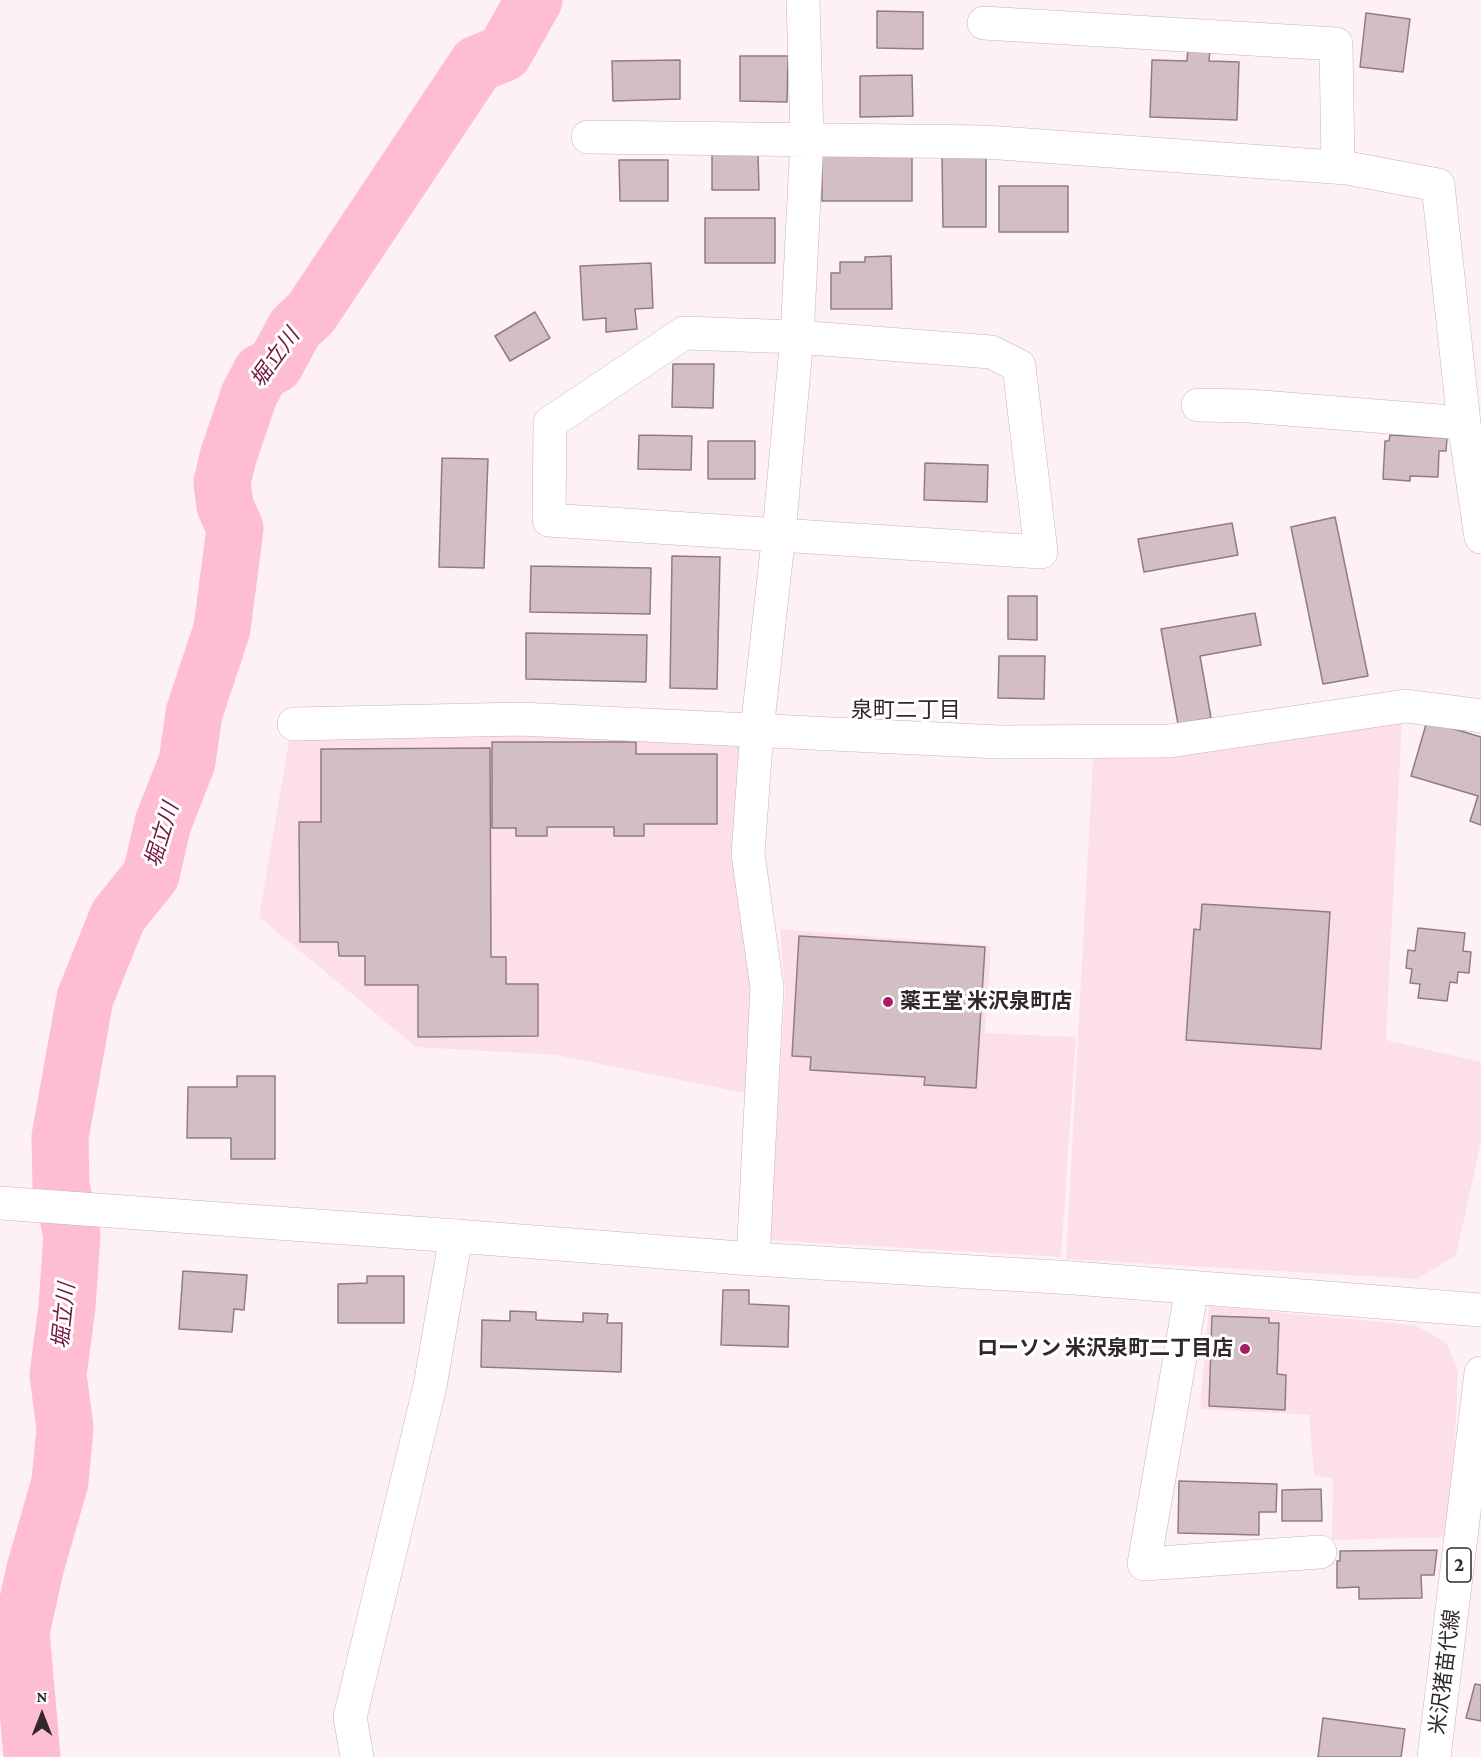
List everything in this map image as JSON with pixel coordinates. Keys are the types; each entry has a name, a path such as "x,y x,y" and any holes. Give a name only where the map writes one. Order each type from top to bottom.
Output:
{"street":[{"path":"753,1259 767,988 748,854 797,337 807,139 803,0"},
{"path":"984,23 1336,44 1338,167"},
{"path":"588,137 986,142 1338,167 1438,185 1464,423 1481,537"},
{"path":"684,333 797,337 991,352 1019,366 1041,552 779,533 549,520 550,423 684,333"},
{"path":"1198,405 1249,406 1464,423"},
{"path":"294,724 520,719 999,742 1169,741 1406,706 1481,716"},
{"path":"11,1204 1481,1310"},
{"path":"357,1757 350,1717 430,1386 456,1236"},
{"path":"1192,1288 1144,1564 1320,1552"},
{"name":"米沢猪苗代線","path":"1434,1757 1481,1373"}],"shaded area":[{"path":"1402,719 1386,1040 1481,1062 1481,1142 1456,1255 1417,1279 1066,1259 1093,759 1273,740"},
{"path":"520,730 745,740 760,988 754,1095 556,1055 416,1047 259,917 290,735"},
{"path":"780,929 991,946 985,1033 1076,1037 1061,1257 770,1240 785,991"},
{"path":"1209,1306 1414,1325 1446,1342 1458,1369 1451,1537 1332,1540 1333,1479 1314,1475 1309,1415 1200,1409"}],"building":[{"path":"877,11 923,12 923,49 877,48"},
{"path":"1366,13 1410,19 1403,72 1360,67"},
{"path":"1188,47 1210,48 1209,61 1239,62 1237,120 1150,117 1152,60 1187,61"},
{"path":"740,56 788,56 787,102 740,101"},
{"path":"680,60 680,99 613,101 612,61"},
{"path":"912,75 913,116 860,117 860,76"},
{"path":"758,152 759,190 712,190 712,153"},
{"path":"822,153 912,154 912,201 822,201"},
{"path":"942,157 986,157 986,227 943,227"},
{"path":"619,160 668,160 668,201 620,201"},
{"path":"999,186 1068,186 1068,232 999,232"},
{"path":"705,218 775,218 775,263 705,263"},
{"path":"891,256 892,309 831,309 831,273 840,273 840,262 865,262 865,257"},
{"path":"651,263 653,308 635,309 637,329 606,332 606,318 583,320 580,266"},
{"path":"535,312 550,338 510,361 495,336"},
{"path":"673,364 714,364 713,408 672,407"},
{"path":"639,435 692,436 691,470 638,469"},
{"path":"1390,435 1447,438 1446,451 1439,451 1438,477 1410,476 1410,481 1383,479 1385,441 1389,441"},
{"path":"708,441 755,441 755,479 708,479"},
{"path":"442,458 488,459 484,568 439,567"},
{"path":"925,463 988,465 987,502 924,500"},
{"path":"1335,517 1368,676 1323,684 1291,527"},
{"path":"1232,523 1238,555 1144,572 1138,539"},
{"path":"672,556 720,557 717,689 670,688"},
{"path":"531,566 651,568 650,614 530,612"},
{"path":"1008,596 1037,596 1037,640 1008,639"},
{"path":"1255,613 1261,645 1200,656 1211,718 1178,724 1161,629"},
{"path":"526,633 647,635 646,682 526,679"},
{"path":"999,656 1045,656 1044,699 998,698"},
{"path":"1427,721 1481,737 1481,825 1470,821 1478,796 1411,776"},
{"path":"492,742 636,742 636,754 717,754 717,824 644,824 644,836 614,836 614,827 547,827 547,836 516,836 516,828 492,828"},
{"path":"490,748 491,957 506,957 506,984 538,984 538,1036 418,1037 418,985 365,985 365,956 339,956 338,942 300,942 299,822 321,822 321,749"},
{"path":"1202,904 1330,912 1321,1049 1186,1040 1194,929 1200,930"},
{"path":"1418,928 1465,933 1463,951 1471,952 1469,973 1458,972 1457,983 1450,982 1447,1001 1418,998 1420,984 1410,983 1412,969 1406,968 1408,950 1415,951"},
{"name":"薬王堂 米沢泉町店","path":"799,936 985,947 976,1088 924,1085 925,1077 810,1070 811,1057 792,1056"},
{"path":"237,1076 275,1076 275,1159 231,1159 231,1138 187,1138 188,1087 237,1087"},
{"path":"183,1271 247,1275 244,1310 234,1309 232,1332 179,1329"},
{"path":"367,1276 404,1276 404,1323 338,1323 338,1284 367,1283"},
{"path":"723,1290 749,1290 749,1304 789,1306 788,1347 721,1345"},
{"path":"510,1311 536,1312 536,1320 583,1322 583,1313 608,1314 607,1323 622,1323 621,1372 481,1367 482,1320 510,1321"},
{"name":"ローソン 米沢泉町二丁目店","path":"1212,1316 1269,1318 1269,1323 1279,1323 1277,1374 1286,1375 1285,1410 1209,1406"},
{"path":"1179,1481 1277,1484 1276,1512 1259,1512 1259,1535 1178,1533"},
{"path":"1321,1489 1322,1521 1282,1521 1282,1490"},
{"path":"1437,1550 1434,1575 1421,1575 1422,1598 1359,1599 1359,1587 1337,1588 1337,1561 1340,1561 1340,1551"},
{"path":"1475,1684 1481,1685 1481,1721 1466,1718"},
{"path":"1323,1718 1405,1729 1401,1757 1318,1757"}],"waterway":[{"name":"堀立川","path":"32,1757 21,1632 35,1569 60,1482 65,1428 58,1375 67,1307 72,1235 61,1186 60,1137 85,998 118,916 151,875 163,823 187,762 194,713 222,629 235,528 225,506 222,483 228,457 249,395 261,372 275,365 295,328 311,313 477,64 504,53 534,0"}],"place":[{"name":"薬王堂 米沢泉町店","path":"888,1002"},
{"name":"ローソン 米沢泉町二丁目店","path":"1245,1349"}],"district":[{"name":"泉町二丁目","path":"906,710"}]}
